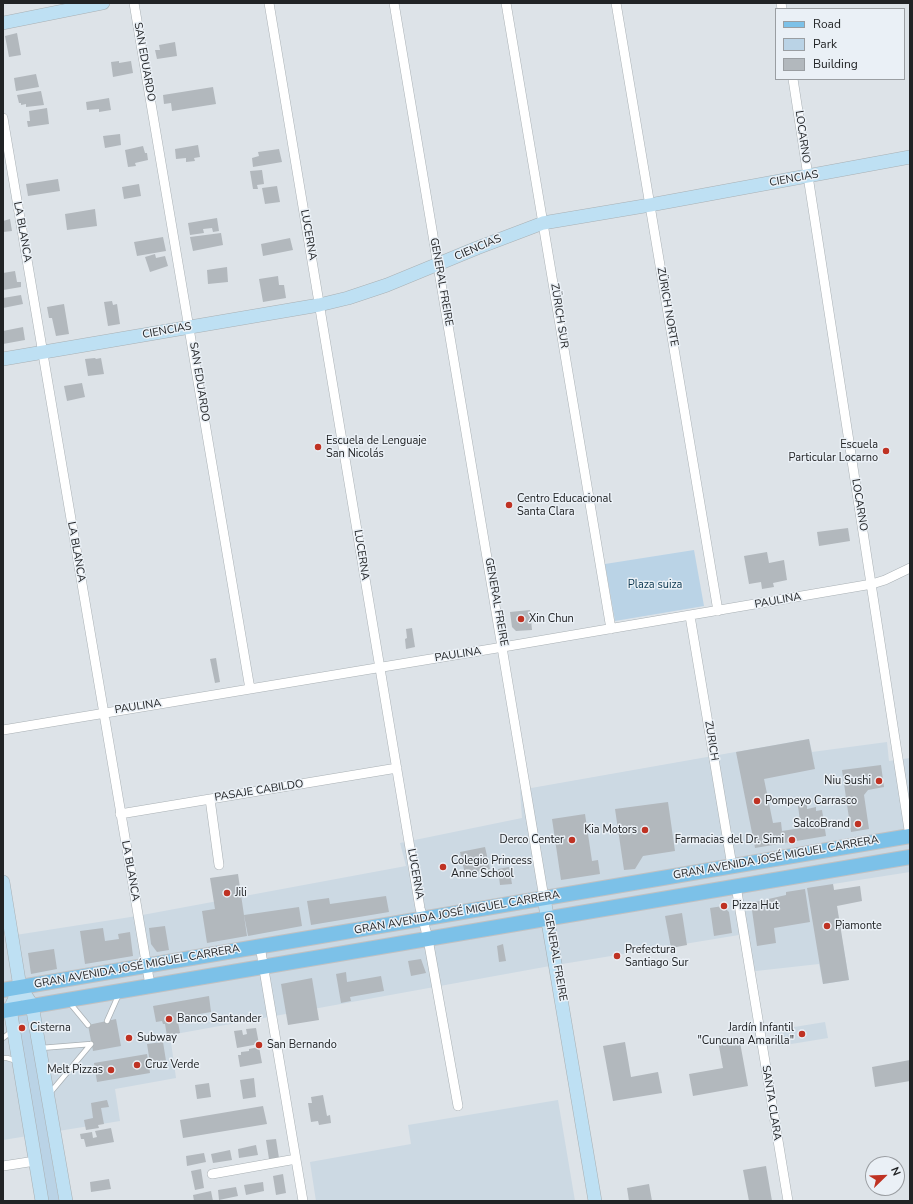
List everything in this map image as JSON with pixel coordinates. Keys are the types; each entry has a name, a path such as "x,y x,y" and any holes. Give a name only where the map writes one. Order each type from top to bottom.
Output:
{"main road":[{"name":"GRAN AVENIDA JOSÉ MIGUEL CARRERA","path":"3,990 910,836"},
{"path":"895,838 901,841 910,850"},
{"name":"GRAN AVENIDA JOSÉ MIGUEL CARRERA","path":"6,1010 910,857"}],"street":[{"path":"3,23 102,3"},
{"name":"SAN EDUARDO","path":"134,3 250,689"},
{"name":"LUCERNA","path":"269,3 422,918 428,939 458,1106"},
{"name":"GENERAL FREIRE","path":"394,3 595,1201"},
{"name":"ZÜRICH SUR","path":"506,3 611,629"},
{"name":"ZÜRICH NORTE","path":"616,3 718,611"},
{"name":"LOCARNO","path":"793,80 910,836"},
{"name":"LA BLANCA","path":"3,118 150,985"},
{"name":"CIENCIAS","path":"3,359 319,305 348,298 387,285 510,234 543,223 650,205 910,157"},
{"name":"PAULINA","path":"3,730 503,648 872,584 885,580 910,568"},
{"name":"ZURICH","path":"690,616 732,866"},
{"name":"PASAJE CABILDO","path":"120,814 397,768"},
{"path":"210,799 219,865"},
{"path":"3,882 20,987 32,1005 66,1201"},
{"name":"SANTA CLARA","path":"736,886 788,1201"},
{"path":"260,946 303,1201"},
{"path":"20,987 6,1010 13,1029 42,1201"},
{"path":"212,1174 296,1160"},
{"path":"3,1166 35,1161"}],"lane":[{"path":"107,1021 121,990"},
{"path":"67,999 88,1025"},
{"path":"3,1038 10,1034 13,1029"},
{"path":"40,1048 91,1044 48,1096"},
{"path":"3,1058 18,1062"}],"shaded area":[{"path":"809,739 812,752 887,742 889,761 910,758 910,872 833,884 849,980 823,984 819,964 747,972 739,935 550,966 170,1035 176,1078 115,1089 120,1121 3,1140 3,937 137,916 406,866 400,843 522,818 520,790"},
{"name":"Jardín Infantil \"Cuncuna Amarilla\"","path":"825,1022 828,1038 779,1046 776,1030"},
{"path":"558,1100 575,1201 316,1201 310,1162 411,1144 408,1125"}],"green space":[{"name":"Plaza suiza","path":"694,550 704,606 615,621 605,564"},
{"path":"27,1012 59,1201 45,1201 13,1014"}],"building":[{"path":"17,33 21,55 9,57 5,36"},
{"path":"175,42 177,56 157,59 155,50 160,50 159,45"},
{"path":"119,61 119,63 131,61 133,73 113,77 111,62"},
{"path":"36,74 39,87 16,91 14,78"},
{"path":"213,87 216,104 172,111 171,103 164,104 163,95"},
{"path":"41,91 44,105 26,107 26,104 21,105 21,103 19,103 17,95"},
{"path":"109,98 111,110 99,112 99,109 87,110 86,102"},
{"path":"47,108 49,124 28,127 27,121 30,121 29,111"},
{"path":"120,134 121,145 105,148 103,136"},
{"path":"198,145 200,157 194,158 195,161 186,162 186,158 176,159 175,149"},
{"path":"143,146 145,153 147,153 148,160 135,163 136,166 128,167 125,150"},
{"path":"279,149 282,162 253,167 252,158 259,156 258,152"},
{"path":"262,170 264,184 257,185 258,189 253,189 250,171"},
{"path":"58,179 60,191 28,196 26,184"},
{"path":"139,184 141,196 124,199 122,187"},
{"path":"277,186 280,202 265,204 262,188"},
{"path":"95,209 97,226 67,230 65,214"},
{"path":"217,218 219,231 213,232 212,228 203,229 204,233 190,235 188,223"},
{"path":"10,219 12,231 3,232 3,221"},
{"path":"221,233 223,245 193,251 190,237"},
{"path":"163,237 166,251 137,256 134,242"},
{"path":"290,238 293,250 263,256 261,244"},
{"path":"155,254 156,258 165,256 168,266 150,272 145,257"},
{"path":"227,267 228,282 208,284 207,270"},
{"path":"15,271 17,282 21,282 21,287 3,290 3,273"},
{"path":"278,276 279,285 284,285 286,298 263,302 259,279"},
{"path":"21,295 23,304 3,308 3,298"},
{"path":"112,301 113,305 117,304 120,324 108,326 104,302"},
{"path":"64,304 69,334 56,336 52,318 49,318 47,307"},
{"path":"23,327 25,340 3,344 3,331"},
{"path":"101,358 104,374 88,376 85,359"},
{"path":"82,383 85,397 67,401 64,386"},
{"path":"848,528 850,541 819,546 817,532"},
{"path":"767,552 769,563 784,560 787,580 773,583 774,587 762,589 761,582 749,584 744,556"},
{"name":"Xin Chun","path":"530,610 532,630 516,631 512,627 510,612"},
{"path":"412,628 415,647 406,649 406,629"},
{"path":"216,658 220,682 215,683 210,659"},
{"name":"Pompeyo Carrasco","path":"809,739 815,769 764,779 773,823 781,822 782,831 801,828 798,806 807,804 807,809 816,807 816,811 822,810 826,836 755,848 736,752"},
{"path":"881,765 884,787 868,790 864,795 869,829 851,832 842,770"},
{"name":"Kia Motors","path":"668,802 675,851 643,856 635,869 624,870 615,809"},
{"name":"Derco Center","path":"585,814 592,861 598,860 600,874 561,880 552,819"},
{"path":"485,847 490,869 465,874 460,852"},
{"path":"509,867 512,884 500,885 498,869"},
{"name":"Jili","path":"238,874 247,936 207,943 202,911 215,909 210,878"},
{"name":"Piamonte","path":"833,884 834,890 860,886 862,901 837,906 849,980 823,984 807,888"},
{"path":"805,889 810,922 774,928 776,943 757,946 751,903 786,895 786,892"},
{"path":"386,896 389,912 311,925 307,901 329,898 330,904"},
{"path":"723,906 729,912 732,933 714,936 710,908"},
{"path":"299,907 302,926 248,936 244,915"},
{"path":"682,913 687,945 671,948 665,916"},
{"path":"165,926 169,950 157,952 151,944 149,928"},
{"path":"103,928 105,941 119,939 118,934 130,932 133,956 85,964 80,931"},
{"path":"503,944 506,961 499,962 497,946"},
{"path":"54,949 57,969 31,974 28,953"},
{"path":"421,959 426,973 411,976 408,961"},
{"path":"346,972 347,982 381,976 384,991 350,997 351,1001 341,1003 336,974"},
{"path":"312,978 319,1020 288,1025 281,984"},
{"name":"Banco Santander","path":"209,996 211,1012 183,1017 183,1022 178,1022 180,1033 167,1036 165,1024 163,1024 162,1021 156,1022 153,1006"},
{"path":"116,1019 121,1046 93,1051 88,1025"},
{"path":"256,1028 259,1044 237,1048 234,1031 242,1030 243,1035 247,1034 246,1029"},
{"path":"739,1037 748,1086 693,1096 689,1074 723,1068 718,1041"},
{"path":"163,1042 167,1067 151,1069 147,1044"},
{"path":"625,1042 631,1077 658,1072 662,1093 613,1101 603,1046"},
{"path":"259,1047 262,1063 240,1067 238,1055 241,1055 241,1052"},
{"path":"147,1054 150,1073 97,1082 94,1063"},
{"path":"910,1060 910,1081 875,1087 872,1067"},
{"path":"254,1078 256,1097 243,1099 240,1080"},
{"path":"209,1083 211,1097 197,1099 195,1085"},
{"path":"323,1095 327,1116 330,1115 331,1123 319,1125 318,1121 311,1122 308,1103 312,1103 311,1097"},
{"path":"107,1100 109,1107 101,1108 104,1124 98,1125 99,1128 86,1130 84,1120 93,1118 91,1103"},
{"path":"263,1106 267,1124 183,1138 180,1120"},
{"path":"111,1128 114,1142 86,1147 84,1139 81,1139 80,1134 92,1132 93,1138 97,1137 95,1131"},
{"path":"276,1139 279,1158 269,1159 266,1140"},
{"path":"256,1145 258,1155 239,1158 238,1149"},
{"path":"230,1150 232,1160 213,1163 211,1154"},
{"path":"204,1153 206,1162 187,1166 186,1156"},
{"path":"766,1166 772,1201 749,1201 743,1170"},
{"path":"201,1169 204,1188 195,1190 191,1171"},
{"path":"283,1174 286,1193 276,1195 273,1176"},
{"path":"109,1179 111,1189 91,1192 90,1182"},
{"path":"263,1182 264,1191 246,1195 244,1185"},
{"path":"649,1184 652,1201 629,1201 627,1188"},
{"path":"236,1187 238,1196 219,1200 218,1190"},
{"path":"211,1191 213,1201 194,1201 193,1195"}],"place":[{"name":"Escuela de Lenguaje San Nicolás","path":"318,447"},
{"name":"Escuela Particular Locarno","path":"886,451"},
{"name":"Centro Educacional Santa Clara","path":"509,505"},
{"name":"Xin Chun","path":"521,619"},
{"name":"Niu Sushi","path":"879,781"},
{"name":"Pompeyo Carrasco","path":"757,801"},
{"name":"SalcoBrand","path":"858,824"},
{"name":"Kia Motors","path":"645,830"},
{"name":"Derco Center","path":"572,840"},
{"name":"Farmacias del Dr. Simi","path":"792,840"},
{"name":"Colegio Princess Anne School","path":"443,867"},
{"name":"Jili","path":"227,893"},
{"name":"Pizza Hut","path":"724,906"},
{"name":"Piamonte","path":"827,926"},
{"name":"Prefectura Santiago Sur","path":"617,956"},
{"name":"Banco Santander","path":"169,1019"},
{"name":"Cisterna","path":"22,1028"},
{"name":"Jardín Infantil \"Cuncuna Amarilla\"","path":"802,1034"},
{"name":"Subway","path":"129,1038"},
{"name":"San Bernando","path":"259,1045"},
{"name":"Cruz Verde","path":"137,1065"},
{"name":"Melt Pizzas","path":"111,1070"}]}
